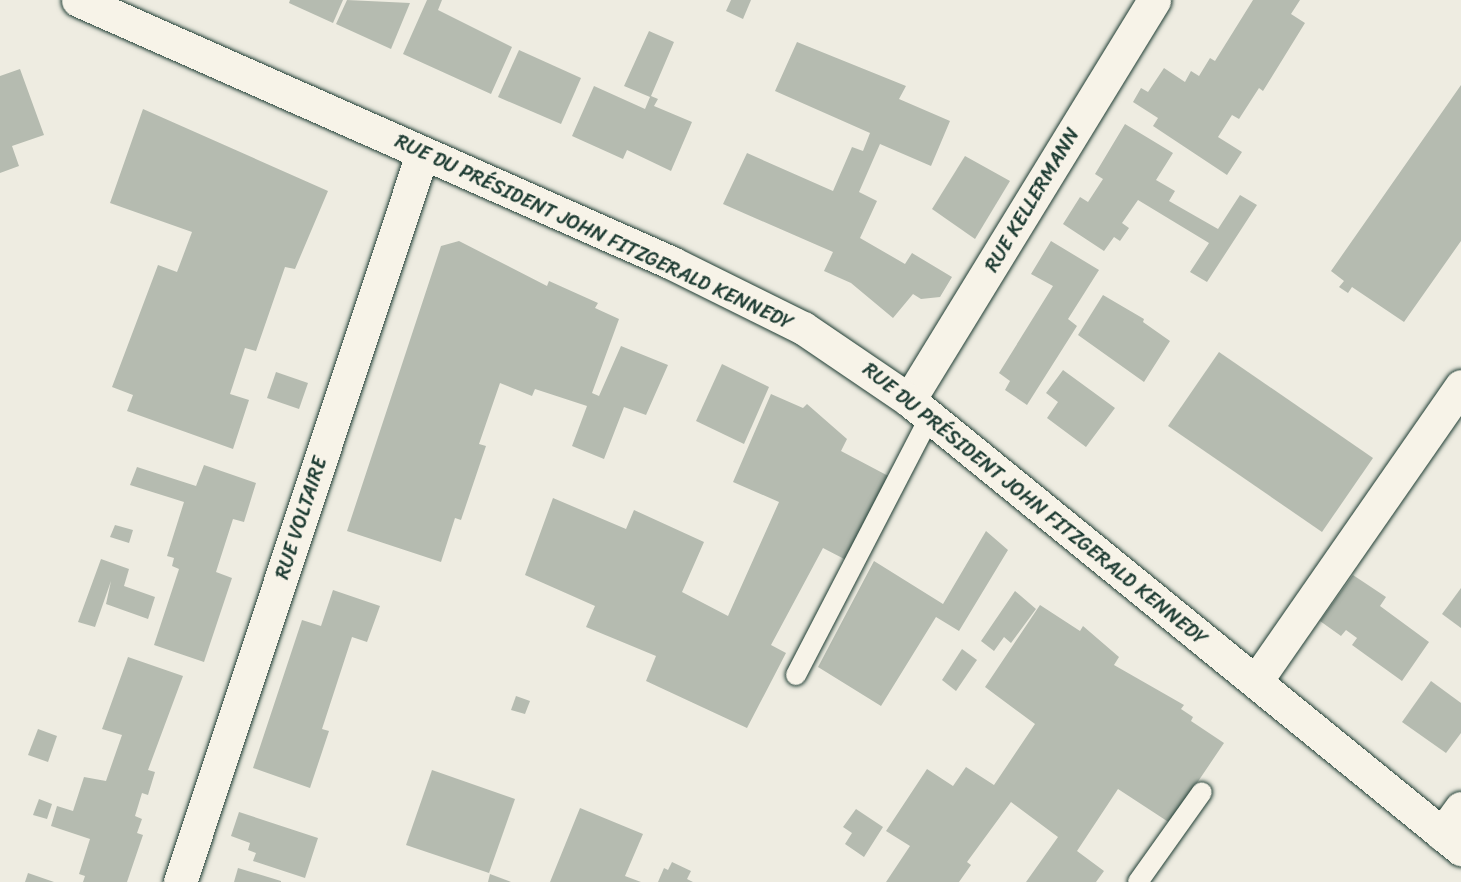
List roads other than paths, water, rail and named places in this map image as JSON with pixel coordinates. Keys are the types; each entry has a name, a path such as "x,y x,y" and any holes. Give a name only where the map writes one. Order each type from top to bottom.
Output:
{"main road":[{"name":"RUE DU PRÉSIDENT JOHN FITZGERALD KENNEDY","path":"78,0 744,296 803,328 920,409 1256,681 1455,831"},
{"name":"RUE KELLERMANN","path":"920,409 1152,1"},
{"name":"RUE VOLTAIRE","path":"180,882 422,154"},
{"path":"1256,681 1461,386"}],"lane":[{"path":"796,675 920,409"},
{"path":"1138,882 1202,792"}]}
